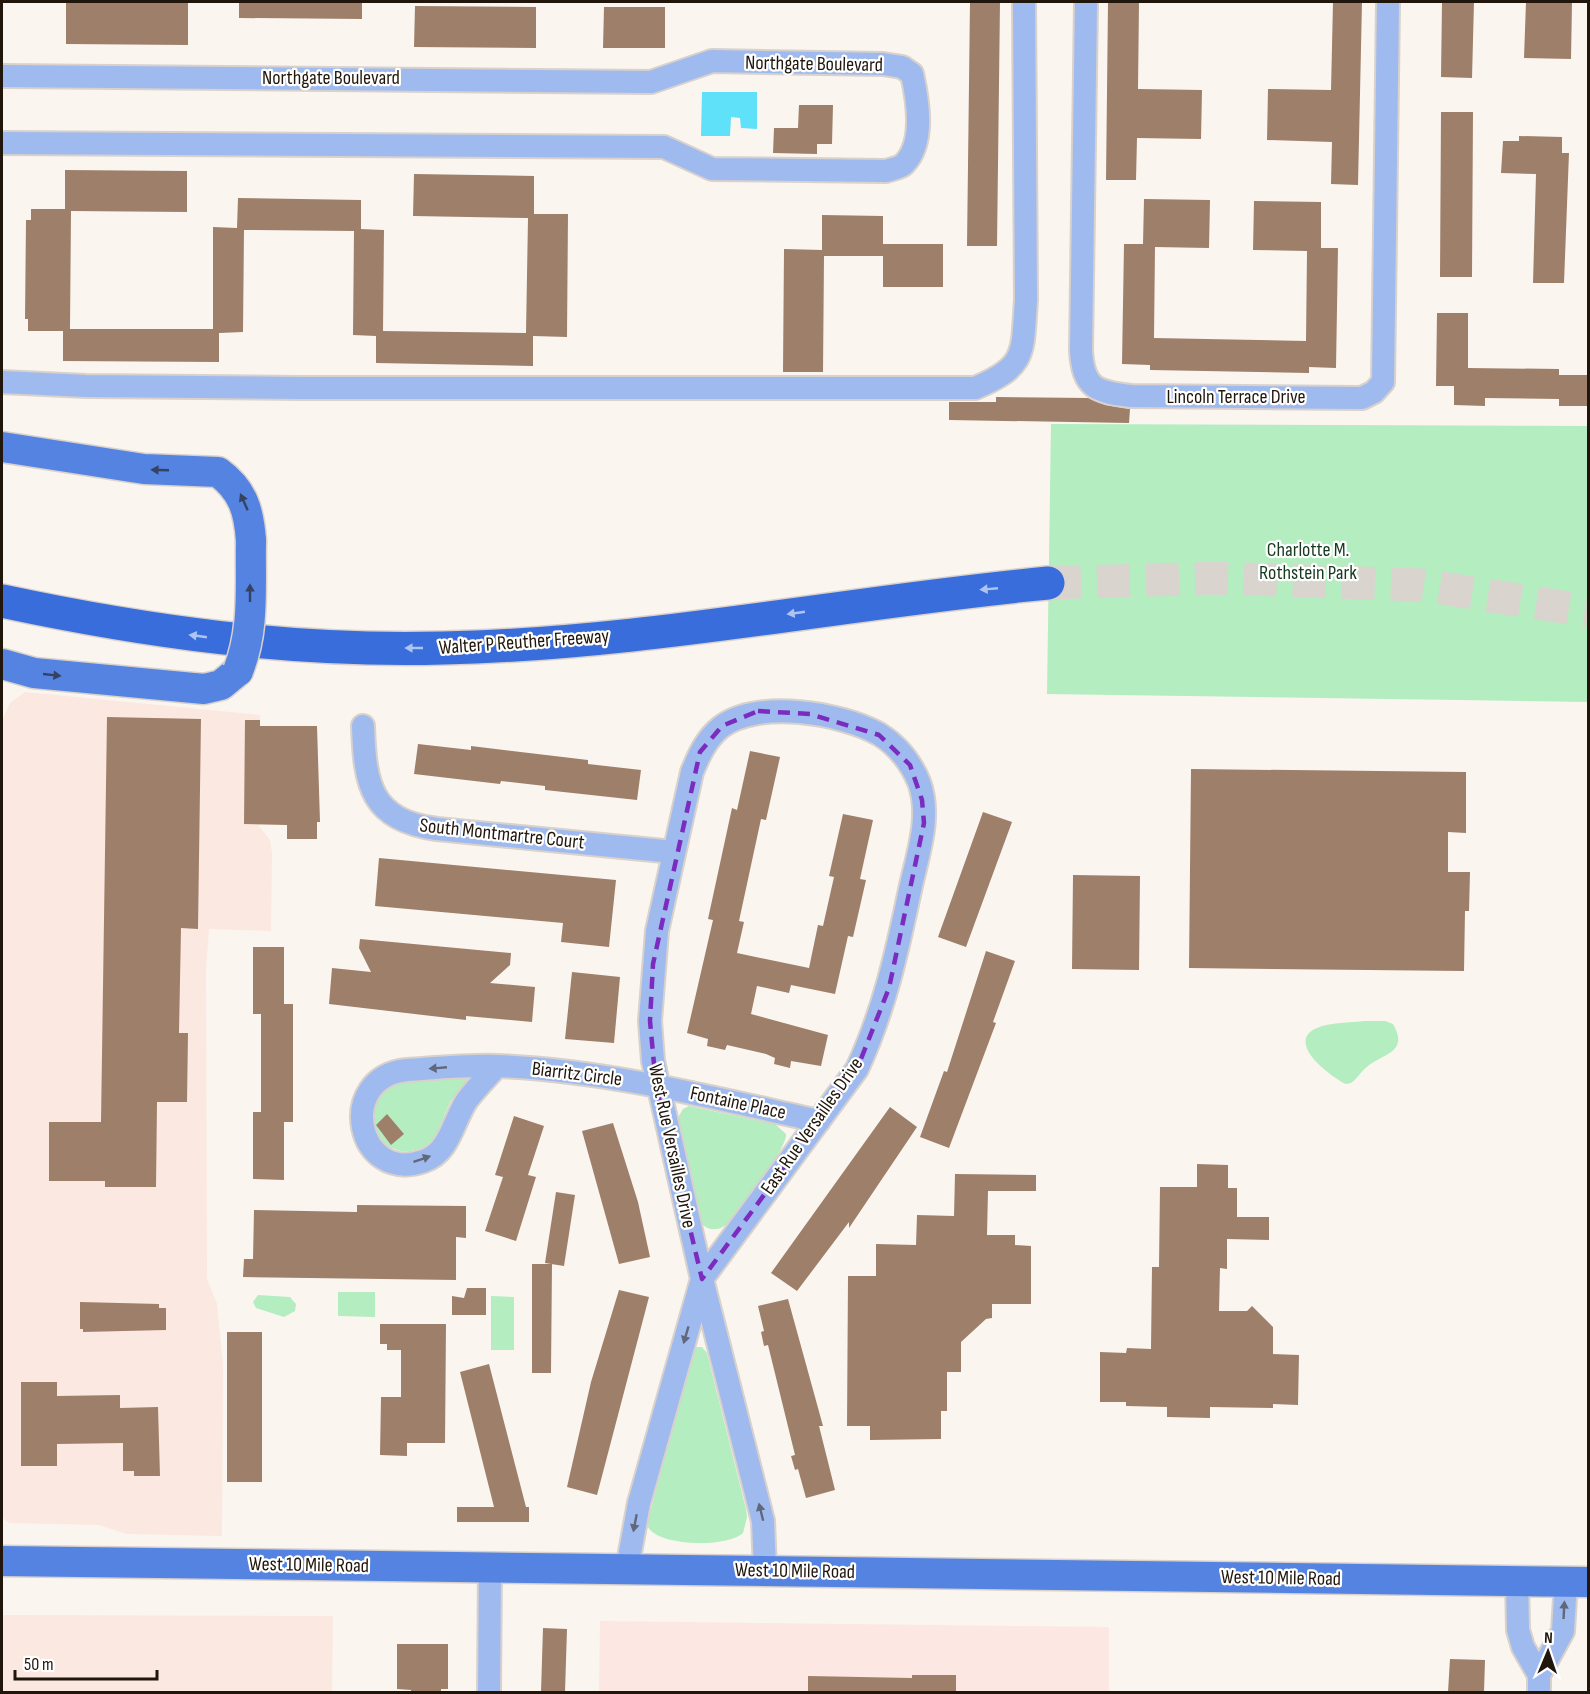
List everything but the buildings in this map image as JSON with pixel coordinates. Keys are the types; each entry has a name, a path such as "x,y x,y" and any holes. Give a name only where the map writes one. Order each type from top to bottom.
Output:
{"highway":[{"name":"Walter P Reuther Freeway","path":"2,601 121,624 217,639 332,648 442,648 599,638 1048,583"}],"main road":[{"path":"2,447 144,469 218,472 240,493 249,514 251,541 250,628 246,651 238,671 221,685 204,688 34,673 2,664"},
{"name":"West 10 Mile Road","path":"2,1561 1577,1581"}],"street":[{"path":"2,382 86,386 299,388 975,388 1002,377 1014,367 1023,340 1026,300 1024,2"},
{"name":"Lincoln Terrace Drive","path":"1086,2 1081,350 1082,371 1089,384 1107,393 1131,396 1351,398 1362,398 1374,392 1383,382 1388,2"},
{"name":"Northgate Boulevard","path":"2,76 651,82 712,61 883,64 902,67 912,74 917,97 916,147 902,166 886,171 712,169 663,147 2,143"},
{"name":"West Rue Versailles Drive","path":"627,1569 639,1503 702,1279 656,1086 650,1021 653,964 692,772 700,752 722,726 758,711 776,710 826,718"},
{"name":"East Rue Versailles Drive","path":"702,1279 857,1069 872,1036 892,974 924,823 919,784 910,765 894,745 859,725 826,718"},
{"name":"South Montmartre Court","path":"363,726 365,770 370,785 381,805 401,821 437,829 674,852"},
{"name":"Biarritz Circle","path":"497,1066 466,1101 442,1150 424,1161 404,1164 385,1160 371,1149 365,1139 362,1121 363,1102 372,1087 390,1072 454,1066 497,1066 656,1086"},
{"name":"Fontaine Place","path":"656,1086 819,1121"},
{"path":"702,1279 763,1521 765,1570"},
{"path":"489,1692 490,1567"},
{"path":"1517,1580 1518,1630 1522,1647 1539,1684"},
{"path":"1539,1684 1563,1630 1577,1581"}],"highlighted area":[{"path":"758,711 810,714 879,735 910,765 922,800 924,823 889,988 857,1069 702,1279 656,1086 650,1021 653,964 700,752 722,726"}],"shaded area":[{"path":"25,692 260,715 259,826 270,840 272,853 271,931 209,929 206,969 207,1279 217,1304 223,1365 222,1536 127,1534 99,1525 10,1523 2,1518 2,721 10,703"},
{"path":"3,1615 333,1616 332,1692 2,1692"},
{"path":"600,1621 1109,1627 1109,1692 599,1692"}],"green space":[{"name":"Charlotte M. Rothstein Park","path":"1051,424 1588,426 1588,702 1047,694"},
{"path":"1385,1021 1393,1024 1397,1033 1397,1046 1393,1051 1368,1066 1351,1083 1346,1084 1330,1074 1314,1059 1306,1042 1308,1034 1322,1026"},
{"path":"472,1077 451,1101 437,1133 427,1145 419,1149 401,1151 388,1146 378,1137 373,1120 374,1101 392,1082"},
{"path":"689,1106 775,1124 786,1134 785,1141 762,1181 741,1209 726,1225 720,1228 710,1229 701,1223 677,1119 683,1109"},
{"path":"338,1292 375,1292 375,1317 338,1316"},
{"path":"258,1295 290,1297 296,1304 295,1311 284,1317 256,1308 253,1302"},
{"path":"491,1296 514,1297 514,1350 491,1350"},
{"path":"702,1347 707,1353 747,1517 743,1533 735,1538 708,1543 663,1538 647,1525 692,1349"}],"water":[{"path":"702,92 757,92 757,129 741,128 740,118 731,117 730,136 701,136"}],"tunnel":[{"path":"1048,583 1218,578 1422,585 1588,611"}]}
